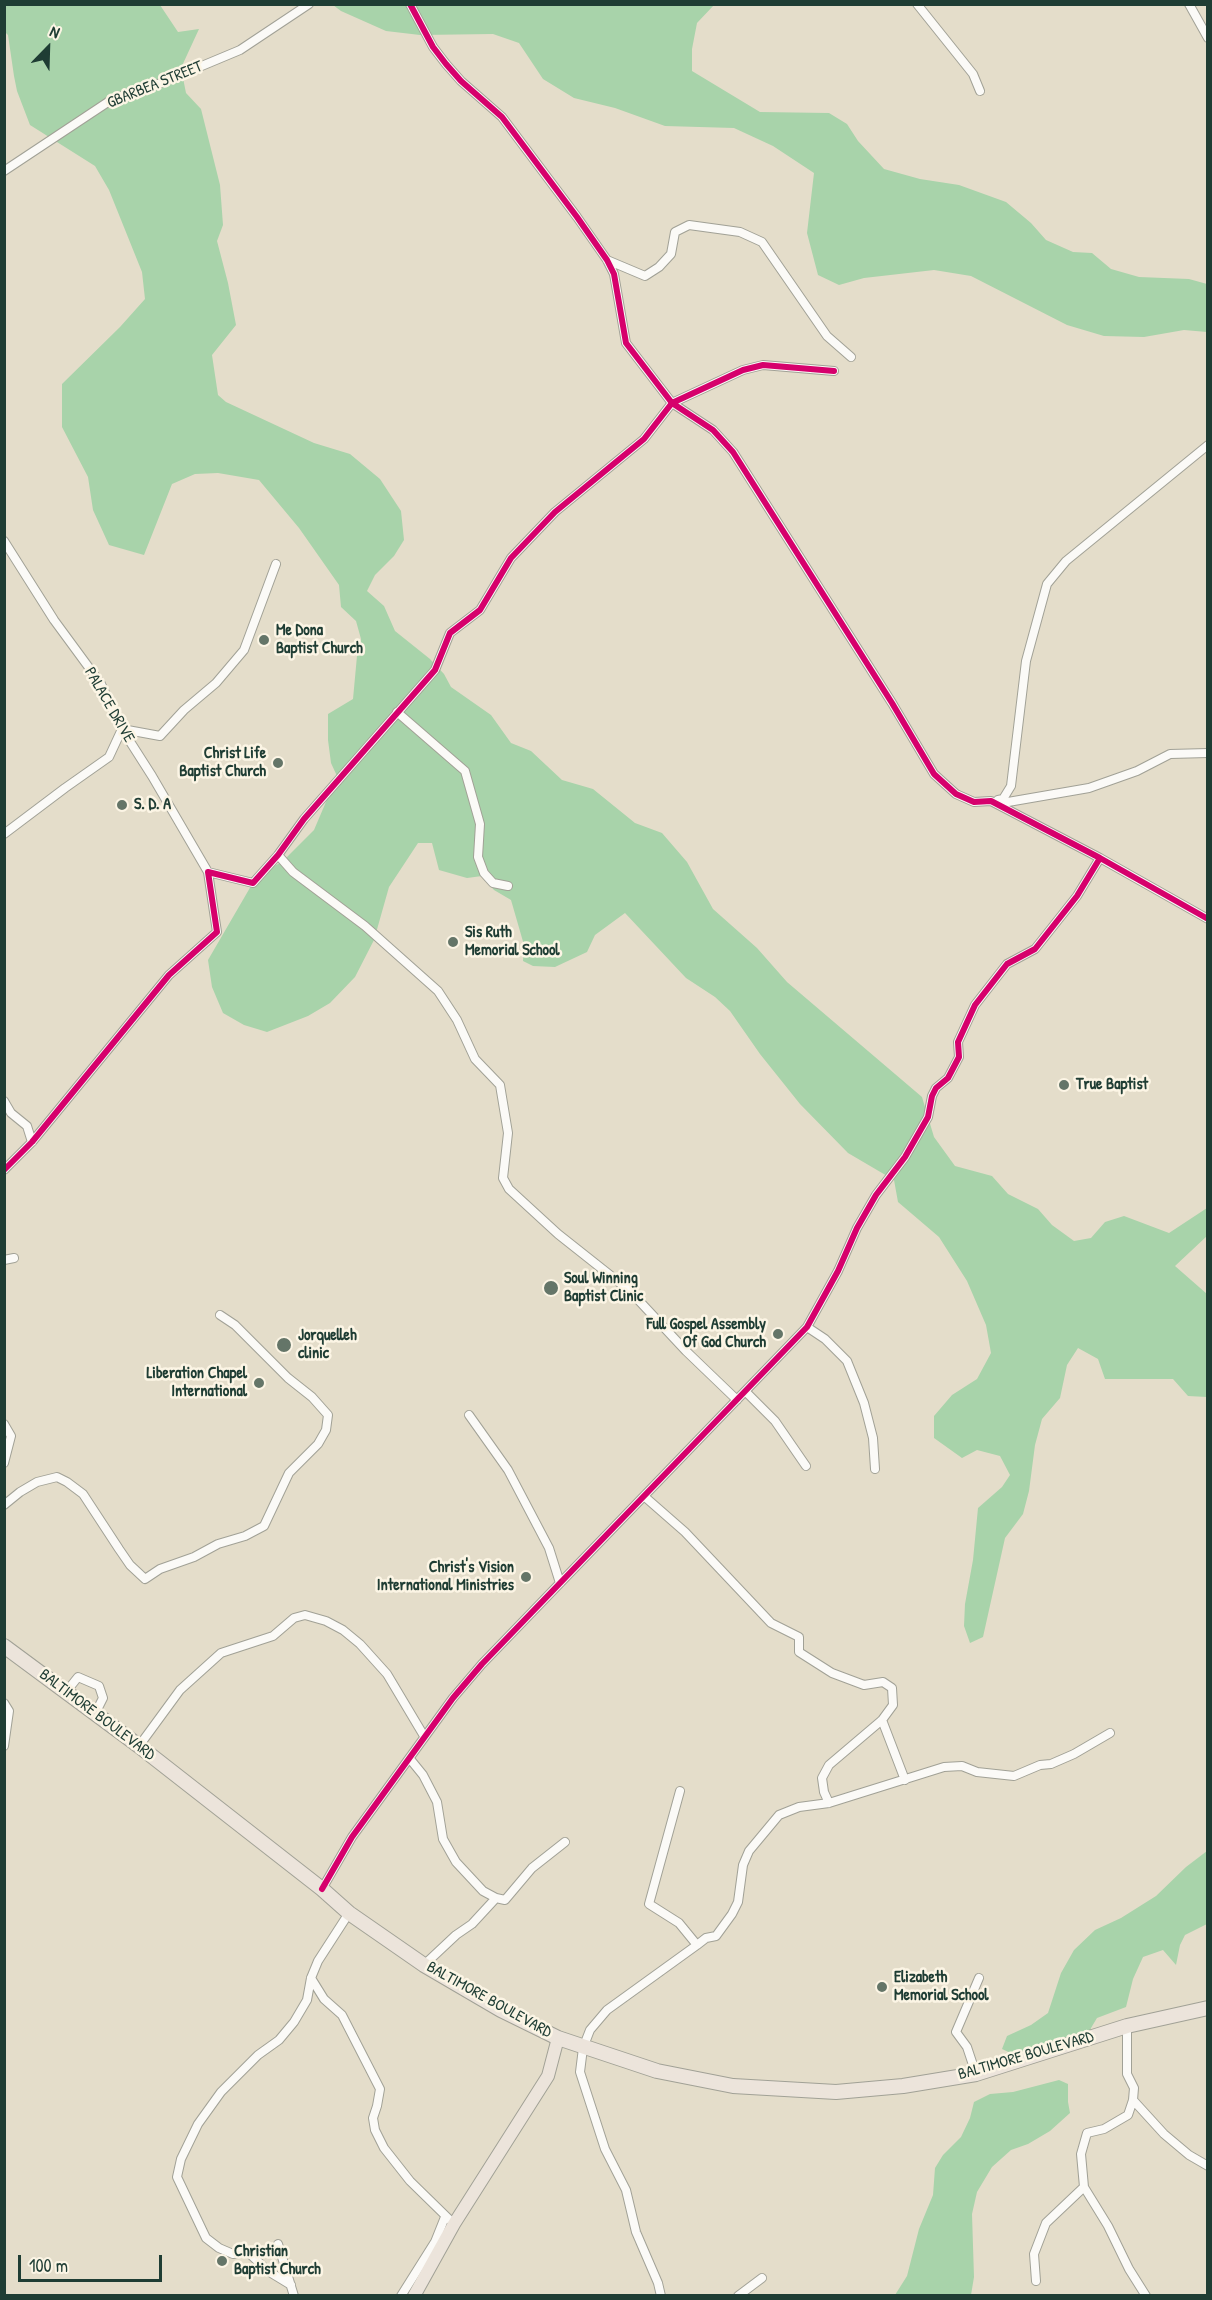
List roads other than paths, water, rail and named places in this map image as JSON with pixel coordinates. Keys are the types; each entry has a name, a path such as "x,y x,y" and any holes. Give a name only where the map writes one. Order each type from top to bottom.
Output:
{"highway":[{"name":"BALTIMORE BOULEVARD","path":"4,1646 139,1746 322,1889 349,1913 424,1965 501,2010 558,2038 657,2071 733,2086 836,2092 903,2086 976,2074 1127,2026 1208,2008"}],"main road":[{"path":"414,2295 450,2220 548,2076 558,2038"}],"street":[{"name":"GBARBEA STREET","path":"4,171 111,100 161,83 240,50 309,4"},
{"path":"410,4 440,55 461,81 502,117 607,260 614,274 626,343 672,403 713,430 733,452 887,694 934,774 956,794 974,802 1003,799 1008,802 1089,788 1137,771 1170,754 1208,753"},
{"path":"917,4 973,74 980,91"},
{"path":"1189,4 1208,38"},
{"path":"607,260 645,276 659,267 671,254 675,232 689,225 740,232 762,242 827,336 851,357"},
{"path":"4,1170 32,1142 169,975 217,932 208,872 253,884 304,819 435,670 450,633 480,610 511,558 555,512 644,439 672,403 743,370 764,366 834,371"},
{"path":"1003,799 1011,786 1026,661 1047,584 1066,561 1208,445"},
{"name":"PALACE DRIVE","path":"4,541 54,620 101,684 122,729 208,872"},
{"path":"4,834 109,757 122,729 160,736 184,710 216,683 244,650 276,564"},
{"path":"398,712 465,771 480,824 478,857 484,873 493,883 507,886"},
{"path":"991,801 1100,858 1208,919"},
{"path":"278,855 294,872 365,926 438,991 457,1020 475,1059 500,1085 508,1133 503,1178 510,1189 558,1234 630,1291 686,1351 737,1400"},
{"path":"322,1889 352,1837 410,1759 424,1736 482,1664 807,1328 838,1271 857,1228 876,1195 905,1157 928,1117 936,1088 948,1078 959,1058 958,1042 975,1005 1007,964 1035,949 1077,896 1100,858"},
{"path":"4,1101 11,1113 27,1126 32,1142"},
{"path":"4,1260 14,1258"},
{"path":"4,1505 37,1482 57,1477 67,1482 83,1494 118,1550 145,1579 160,1569 194,1557 218,1544 246,1536 264,1526 289,1473 318,1444 326,1430 328,1415 312,1397 288,1378 235,1325 220,1315"},
{"path":"807,1328 825,1339 847,1362 864,1403 873,1438 875,1469"},
{"path":"746,1392 775,1421 806,1466"},
{"path":"469,1415 508,1470 549,1548 560,1583"},
{"path":"4,1424 11,1436 4,1463"},
{"path":"645,1497 685,1532 771,1623 799,1637 799,1652 832,1673 864,1684 883,1682 891,1688 893,1705 882,1720 829,1766 822,1778 824,1792 829,1803"},
{"path":"139,1746 180,1690 221,1653 273,1636 294,1618 305,1615 326,1621 343,1630 360,1644 387,1674 424,1736"},
{"path":"66,1692 78,1677 99,1686 103,1698 95,1714"},
{"path":"4,1703 9,1711 4,1746"},
{"path":"882,1720 905,1780"},
{"path":"661,2295 636,2232 626,2190 605,2149 588,2102 580,2072 583,2048 590,2030 607,2010 706,1938 716,1936 738,1902 743,1865 749,1851 762,1832 779,1815 799,1807 829,1803 944,1767 962,1766 977,1772 1014,1776 1059,1761 1089,1747 1110,1733"},
{"path":"410,1759 423,1775 436,1802 443,1839 456,1862 483,1891 496,1898 505,1900 532,1868 565,1842"},
{"path":"680,1791 649,1905 679,1923 697,1945"},
{"path":"424,1965 472,1923 496,1898"},
{"path":"291,2285 268,2271 248,2252 233,2254 219,2248 206,2238 177,2177 181,2159 198,2124 221,2092 258,2055 279,2040 294,2022 307,2000 311,1978 318,1961 349,1913"},
{"path":"311,1978 324,1999 342,2015 380,2089 378,2106 373,2118 384,2148 397,2167 450,2220 401,2295"},
{"path":"976,2074 967,2047 956,2032 979,1978"},
{"path":"1127,2026 1126,2074 1134,2088 1128,2115 1104,2129 1087,2133 1081,2154 1084,2187 1146,2295"},
{"path":"1133,2100 1164,2134 1189,2155 1208,2166"},
{"path":"1036,2281 1034,2254 1046,2223 1084,2187"},
{"path":"278,2244 294,2295"},
{"path":"738,2295 762,2278"}],"place":[{"name":"Me Dona Baptist Church","path":"264,640"},
{"name":"Christ Life Baptist Church","path":"278,763"},
{"name":"S. D. A","path":"122,805"},
{"name":"Sis Ruth Memorial School","path":"453,942"},
{"name":"True Baptist","path":"1064,1085"},
{"name":"Soul Winning Baptist Clinic","path":"551,1288"},
{"name":"Full Gospel Assembly Of God Church","path":"778,1334"},
{"name":"Jorquelleh clinic","path":"284,1345"},
{"name":"Liberation Chapel International","path":"259,1383"},
{"name":"Christ's Vision International Ministries","path":"526,1577"},
{"name":"Elizabeth Memorial School","path":"882,1987"},
{"name":"Christian Baptist Church","path":"222,2261"}]}
